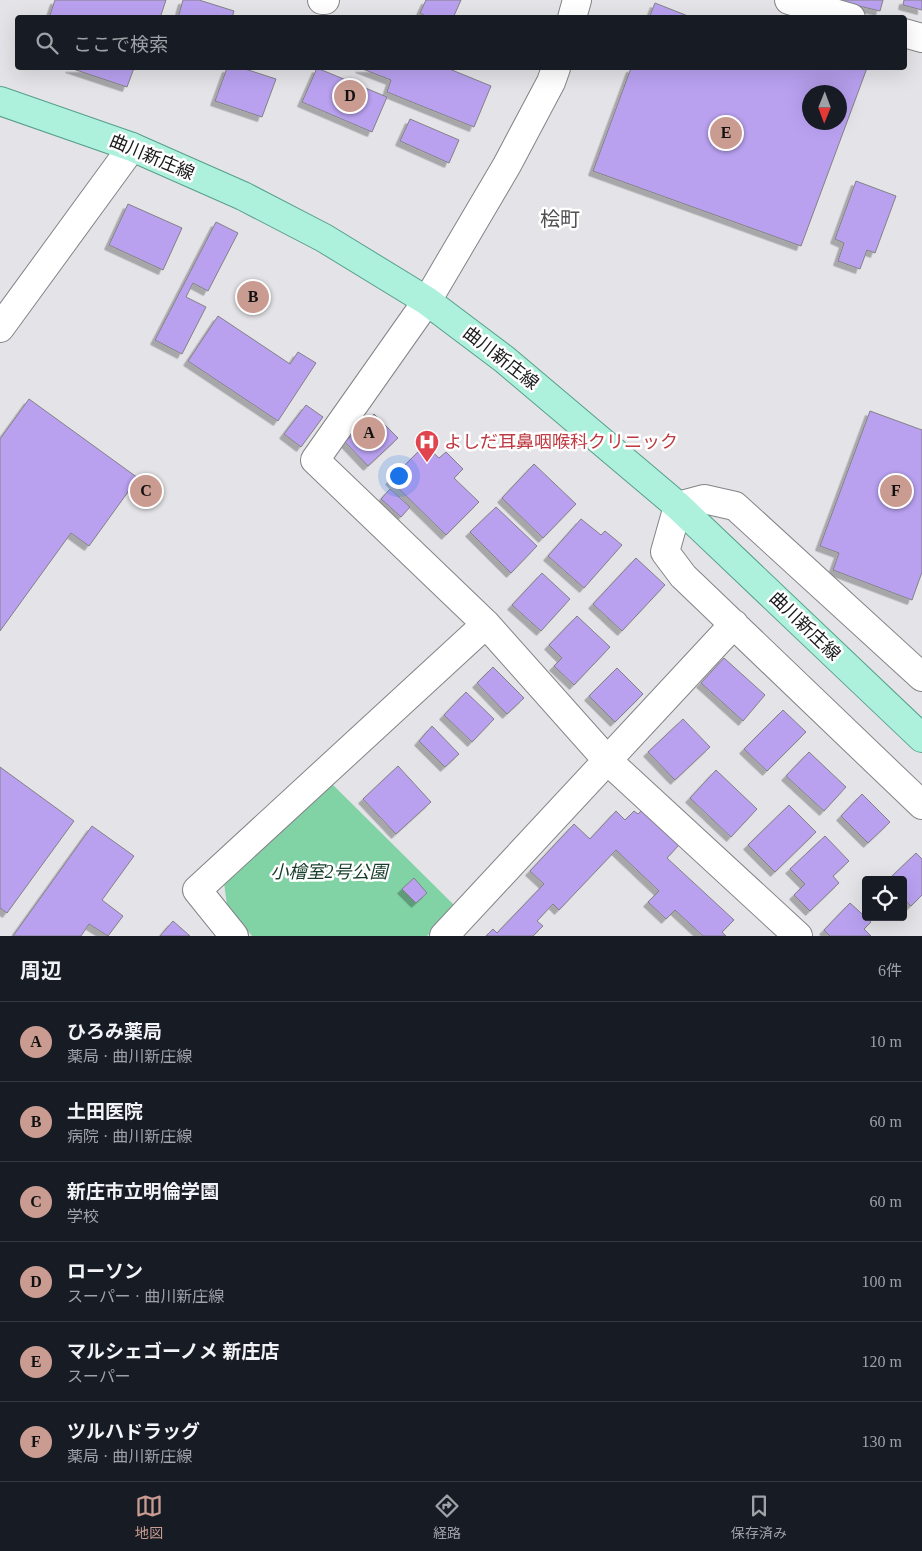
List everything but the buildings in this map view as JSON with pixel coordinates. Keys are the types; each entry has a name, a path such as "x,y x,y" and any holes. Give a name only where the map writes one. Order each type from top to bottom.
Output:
{"main road":[{"name":"曲川新庄線","path":"0,101 132,147 243,196 316,234 427,301 504,359 678,506 922,738"}],"street":[{"path":"573,15 578,0"},
{"path":"789,0 841,15"},
{"path":"907,34 922,38"},
{"path":"555,70 551,82 507,165 427,301 315,460 486,624 608,761 798,936"},
{"path":"0,328 132,147"},
{"path":"922,676 735,506 704,499 678,506 664,552 683,576 922,805"},
{"path":"234,936 197,890 486,624"},
{"path":"444,936 734,624"}],"green space":[{"name":"小檜室2号公園","path":"329,781 455,906 427,936 252,936 227,905 224,883"}],"place":[{"name":"ローソン","path":"350,96"},
{"name":"マルシェゴーノメ 新庄店","path":"726,133"},
{"name":"土田医院","path":"253,297"},
{"name":"ひろみ薬局","path":"369,433"},
{"name":"よしだ耳鼻咽喉科クリニック","path":"427,463"},
{"name":"新庄市立明倫学園","path":"146,491"},
{"name":"ツルハドラッグ","path":"896,491"}],"district":[{"name":"桧町","path":"560,219"}]}
